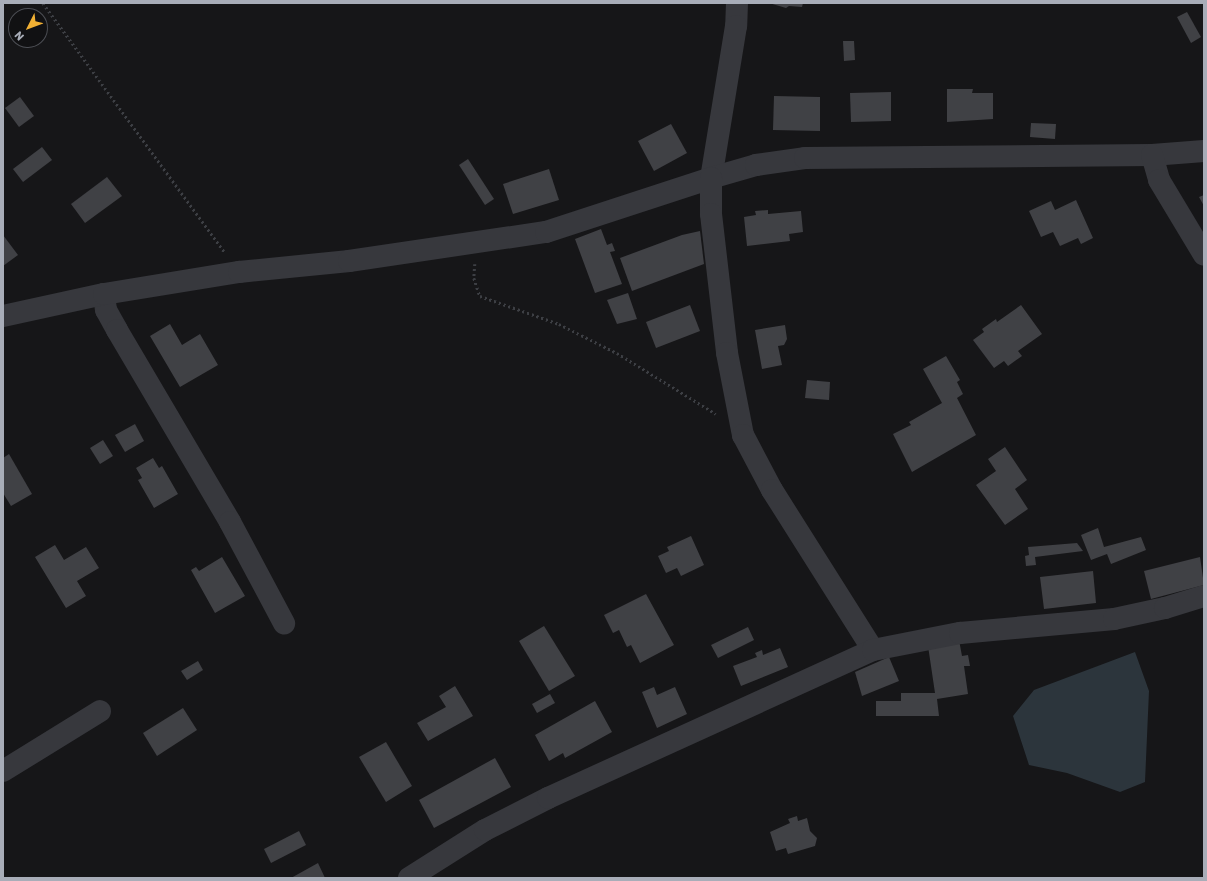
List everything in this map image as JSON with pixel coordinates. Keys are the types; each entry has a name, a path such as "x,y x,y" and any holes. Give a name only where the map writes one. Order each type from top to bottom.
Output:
{"street":[{"path":"737,3 736,26 711,178 711,214 726,346 743,435 776,497 873,650"},
{"path":"3,316 104,294 239,272 349,261 546,232 711,178 756,165 805,158 1152,156 1204,151"},
{"path":"1152,156 1159,180 1204,255"},
{"path":"104,294 106,310 230,522 284,623"},
{"path":"409,878 485,830 548,798 873,650 960,633 1114,619 1165,608 1204,596"},
{"path":"3,771 100,711"}],"path":[{"path":"43,3 239,272"},
{"path":"477,242 474,278 480,296 559,324 617,353 715,413 743,435"}],"shaded area":[{"path":"1135,652 1149,691 1145,782 1120,792 1067,773 1029,765 1013,716 1034,690"}],"building":[{"path":"769,3 803,3 802,7 789,6 786,8"},
{"path":"1187,12 1201,37 1191,43 1177,17"},
{"path":"843,41 854,41 855,60 844,61"},
{"path":"947,89 973,89 972,93 993,93 993,119 947,122"},
{"path":"891,92 891,121 851,122 850,93"},
{"path":"774,96 820,97 820,131 773,130"},
{"path":"20,97 34,116 19,127 5,108"},
{"path":"1031,123 1056,124 1055,139 1030,137"},
{"path":"671,124 687,153 654,171 638,141"},
{"path":"42,147 52,160 23,182 13,169"},
{"path":"468,159 494,199 485,205 459,165"},
{"path":"549,169 559,200 513,214 503,184"},
{"path":"107,177 122,196 85,223 71,204"},
{"path":"1204,195 1204,206 1199,197"},
{"path":"1076,200 1093,238 1081,244 1078,238 1060,246 1053,232 1041,237 1029,211 1051,201 1055,210"},
{"path":"768,210 768,214 801,211 803,232 789,234 790,241 747,246 744,217 756,215 755,211"},
{"path":"601,229 607,245 612,243 615,251 610,252 622,284 595,293 575,239"},
{"path":"700,231 704,264 632,291 620,258 682,235"},
{"path":"3,235 18,255 3,266"},
{"path":"628,293 637,319 617,324 607,300"},
{"path":"690,305 700,331 656,348 646,322"},
{"path":"1021,305 1042,334 1018,351 1022,356 1008,366 1004,361 994,368 973,340 984,332 982,329 996,319 997,322"},
{"path":"170,324 182,345 200,334 218,365 180,387 150,336"},
{"path":"785,325 787,339 784,345 778,346 782,365 762,369 755,330"},
{"path":"946,356 960,380 957,382 963,394 957,398 976,435 912,472 893,434 911,425 909,422 942,403 923,369"},
{"path":"807,380 830,382 829,400 805,398"},
{"path":"135,424 144,441 125,452 115,435"},
{"path":"103,440 113,456 100,464 90,448"},
{"path":"1005,447 1027,480 1015,489 1028,509 1005,525 976,485 996,471 988,459"},
{"path":"9,454 32,494 11,506 3,493 3,458"},
{"path":"153,458 159,468 162,466 178,494 154,508 138,480 142,478 136,468"},
{"path":"1098,528 1104,547 1141,537 1146,550 1111,564 1107,554 1091,560 1081,535"},
{"path":"691,536 704,565 681,576 677,568 666,573 658,556 669,551 667,547"},
{"path":"1077,543 1083,551 1035,557 1036,565 1026,566 1025,556 1029,555 1028,547"},
{"path":"55,545 64,560 86,547 99,568 77,581 86,596 66,608 35,557"},
{"path":"222,557 245,596 215,613 191,570 196,567 199,571"},
{"path":"1200,557 1204,585 1151,599 1144,571"},
{"path":"1093,571 1096,603 1044,609 1040,577"},
{"path":"646,594 674,645 640,663 631,645 627,647 619,630 613,633 604,615"},
{"path":"544,626 575,676 549,691 519,641"},
{"path":"748,627 754,640 718,658 711,645"},
{"path":"959,640 962,656 968,655 970,666 964,666 968,694 937,699 939,716 876,716 876,701 901,701 901,693 935,693 928,646"},
{"path":"780,648 788,667 741,686 733,666 757,657 755,653 762,650 763,655"},
{"path":"889,657 899,681 862,696 855,672"},
{"path":"198,661 203,670 187,680 181,671"},
{"path":"455,686 473,716 428,741 417,723 446,707 439,696"},
{"path":"654,687 657,695 675,687 687,714 657,728 642,692"},
{"path":"550,694 555,703 537,713 532,704"},
{"path":"595,701 612,732 565,758 563,753 549,761 535,735"},
{"path":"183,708 197,730 157,756 143,733"},
{"path":"386,742 412,786 386,802 359,757"},
{"path":"495,758 511,787 434,828 419,800"},
{"path":"797,816 798,821 807,818 810,831 817,838 815,846 788,854 786,848 776,851 770,832 790,823 788,819"},
{"path":"299,831 306,845 271,863 264,849"},
{"path":"318,863 325,878 291,878"}]}
